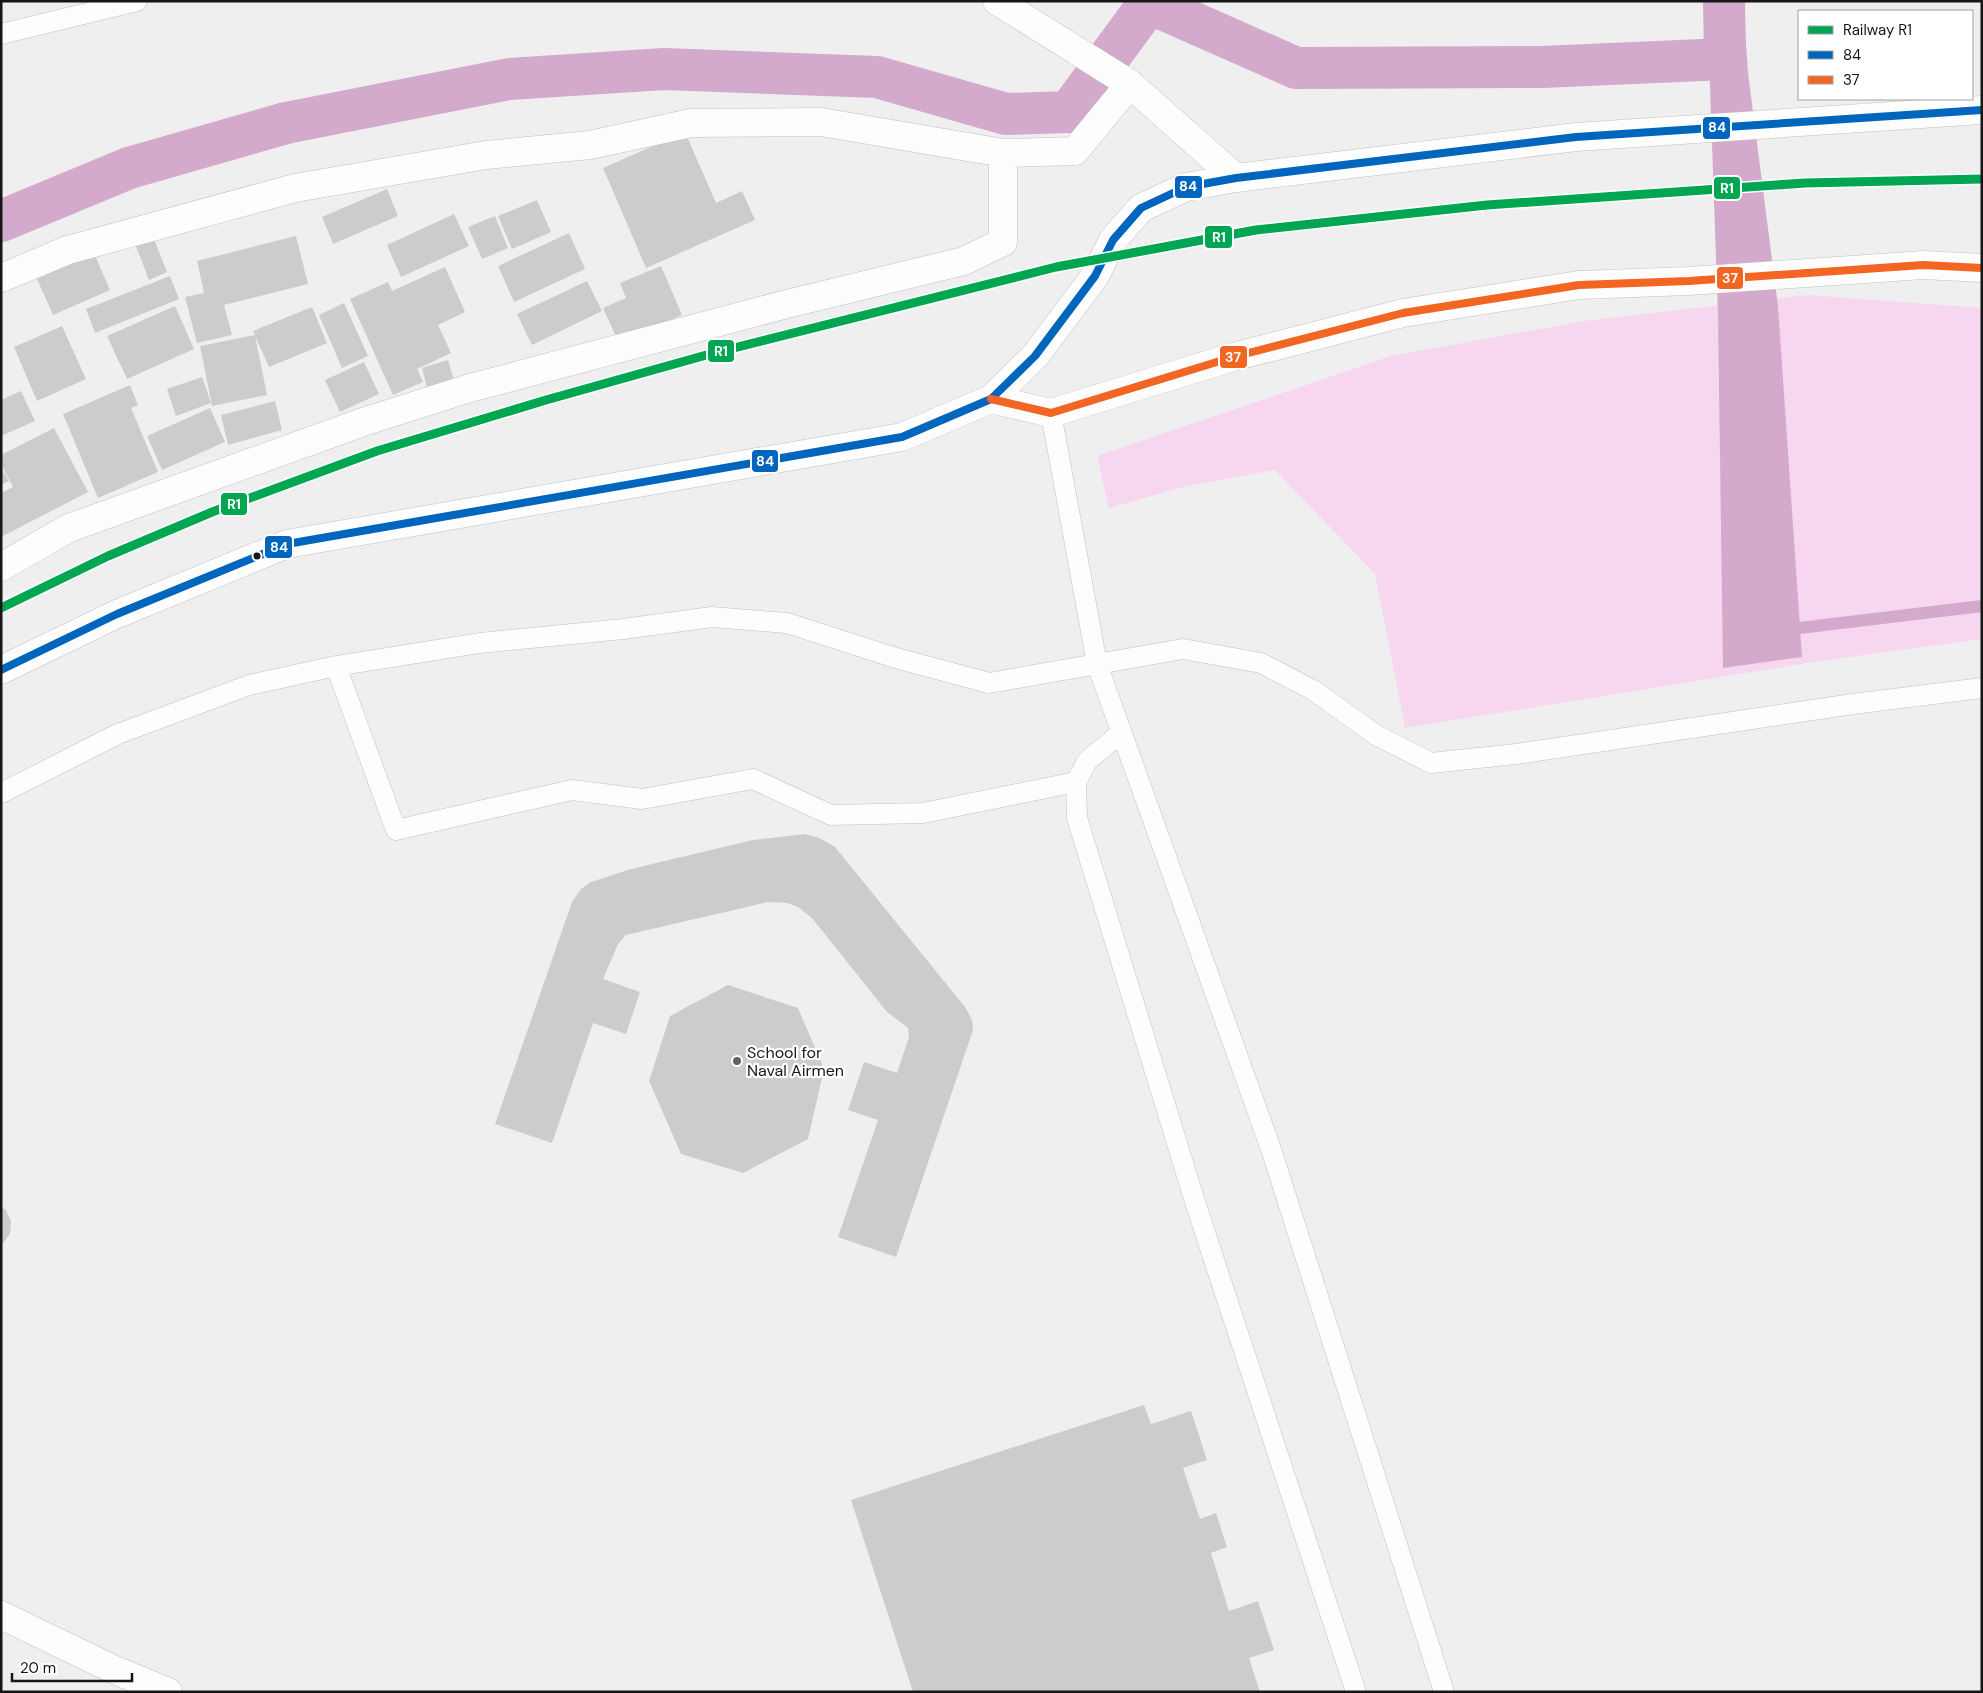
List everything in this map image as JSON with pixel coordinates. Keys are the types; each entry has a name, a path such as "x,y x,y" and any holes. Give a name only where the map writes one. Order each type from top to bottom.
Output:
{"street":[{"path":"997,1 1130,84 1236,178"},
{"path":"1,278 68,250 295,188 486,155 590,146 691,123 821,122 1003,153 1075,151 1130,84"},
{"path":"1,670 117,614 287,544 902,437 991,400 1035,356 1095,276 1113,240 1141,208 1186,187 1236,178 1576,138 1982,110"},
{"path":"1,567 69,528 366,421 470,388 787,304 964,261 1003,242 1003,153"},
{"path":"991,400 1051,413 1233,357 1403,313 1579,285 1690,281 1923,265 1982,268"},
{"path":"1,1615 119,1681 168,1692"}],"lane":[{"path":"1,34 137,1"},
{"path":"1051,413 1097,664 1271,1150 1444,1692"},
{"path":"1,793 118,734 248,685 336,666 480,643 623,629 712,617 787,623 896,658 988,683 1184,649 1261,663 1313,690 1376,735 1431,763 1516,754 1853,704 1982,688"},
{"path":"336,666 396,830 572,790 642,799 753,779 832,815 923,813 1076,782"},
{"path":"1121,733 1088,761 1076,782 1077,818 1173,1130 1356,1692"}],"shaded area":[{"path":"1707,1 1743,1 1748,73 1778,306 1802,657 1723,668 1718,315"},
{"path":"1808,295 1982,308 1982,639 1820,661 1405,728 1375,574 1275,470 1187,486 1109,508 1097,456 1391,356 1584,321"}],"building":[{"path":"685,132 716,203 742,191 755,220 646,268 603,168"},
{"path":"387,189 398,216 333,244 322,217"},
{"path":"537,200 551,232 512,249 498,216"},
{"path":"454,214 469,246 401,277 387,245"},
{"path":"495,216 508,248 482,259 468,227"},
{"path":"569,233 585,269 514,302 498,266"},
{"path":"296,236 308,284 224,305 232,335 197,343 185,297 204,293 197,261"},
{"path":"154,239 167,272 149,280 136,246"},
{"path":"94,253 110,290 53,315 37,279"},
{"path":"661,266 682,315 619,343 603,308 626,298 620,283"},
{"path":"445,267 465,312 438,325 451,353 417,369 423,382 393,395 350,299 388,282 392,291"},
{"path":"170,276 179,299 95,333 86,309"},
{"path":"587,281 602,311 532,345 517,314"},
{"path":"344,303 368,356 342,368 319,315"},
{"path":"175,306 194,349 127,379 107,336"},
{"path":"312,307 327,343 269,367 255,336 267,395 212,406 200,346 255,335 253,331"},
{"path":"62,326 86,379 37,401 14,347"},
{"path":"448,360 454,381 427,388 422,368"},
{"path":"364,362 379,394 340,412 325,380"},
{"path":"202,377 211,403 176,416 167,389"},
{"path":"130,385 138,405 131,408 158,472 98,498 63,414"},
{"path":"21,391 35,421 1,436 1,400"},
{"path":"275,401 282,430 228,445 221,415"},
{"path":"210,408 225,442 162,470 147,436"},
{"path":"54,428 88,492 1,537 1,493 13,487 1,464 1,455"},
{"path":"1,467 9,481 1,485"},
{"path":"805,834 819,838 835,847 965,1007 972,1020 973,1030 896,1257 838,1237 878,1120 848,1110 864,1062 897,1073 909,1037 908,1028 887,1012 812,918 798,907 787,903 768,902 626,935 618,944 603,979 640,992 626,1034 593,1023 552,1143 495,1124 572,902 581,889 591,882 631,869 753,840"},
{"path":"728,985 798,1008 824,1069 808,1139 743,1173 681,1154 649,1081 670,1016"},
{"path":"1,1207 6,1210 11,1221 10,1234 1,1246"},
{"path":"1144,1405 1151,1424 1191,1411 1207,1460 1183,1468 1200,1519 1216,1513 1227,1547 1211,1553 1229,1611 1258,1601 1274,1650 1249,1658 1260,1692 913,1692 851,1500"}],"waterway":[{"path":"1,221 129,168 286,123 509,79 664,69 877,77 1006,114 1069,112 1149,3 1296,68 1542,67 1725,59 1724,1"},
{"path":"1783,630 1982,606"}],"rail line":[{"name":"R1","path":"1,608 108,556 212,512 377,451 546,400 710,354 1056,267 1256,230 1487,205 1805,183 1982,179"}],"transit line":[{"name":"84","path":"1,670 117,614 287,544 902,437 991,399 1035,356 1095,276 1113,240 1141,208 1186,187 1236,178 1576,137 1982,110"},
{"name":"37","path":"991,399 1051,413 1233,357 1403,313 1579,285 1689,281 1923,265 1982,268"}],"place":[{"name":"School for Naval Airmen","path":"737,1061"}]}
